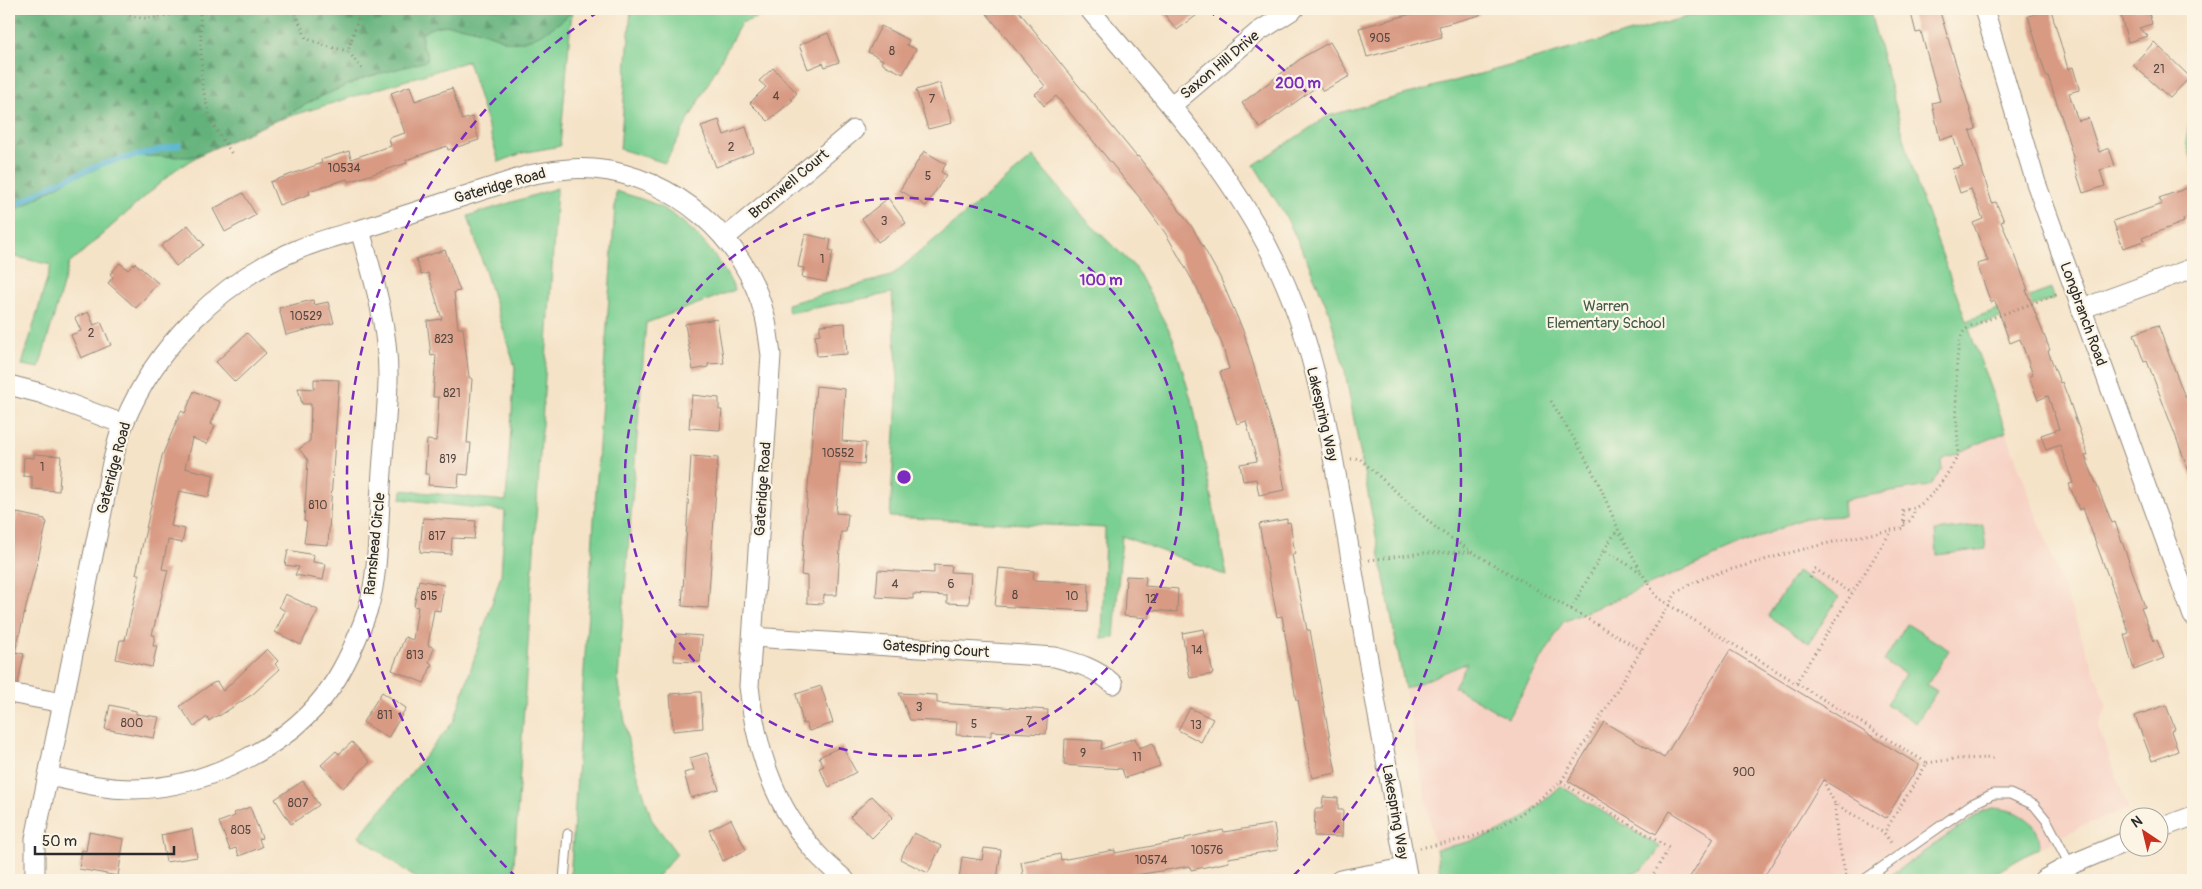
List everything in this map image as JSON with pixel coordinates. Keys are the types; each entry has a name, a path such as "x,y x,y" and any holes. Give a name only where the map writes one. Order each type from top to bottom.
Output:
{"street":[{"name":"Lakespring Way","path":"1089,9 1207,150 1260,232 1282,275 1301,327 1316,377 1333,462 1405,867"},
{"name":"Saxon Hill Drive","path":"1171,106 1258,32 1294,9"},
{"name":"Longbranch Road","path":"1984,9 2033,175 2193,616"},
{"name":"Bromwell Court","path":"725,238 854,130"},
{"name":"Gateridge Road","path":"35,880 35,840 112,463 124,424 142,388 166,350 194,317 226,290 262,267 299,249 529,175 561,169 594,169 629,176 658,186 684,202 725,238 740,260 756,290 765,317 771,355 749,686 753,722 760,750 773,786 789,814 811,848 844,880"},
{"name":"Ramshead Circle","path":"49,776 96,786 134,789 178,783 220,771 260,751 299,723 331,688 352,649 368,607 375,565 387,400 388,380 384,335 377,292 360,230"},
{"path":"2081,309 2193,268"},
{"path":"9,385 40,393 124,424"},
{"name":"Gatespring Court","path":"753,636 1055,657 1085,665 1102,674 1113,684"},
{"path":"9,693 63,703"},
{"path":"2170,824 2193,816"},
{"path":"2043,880 2070,865 2120,844"},
{"path":"1340,880 1405,867"}],"lane":[{"path":"1864,880 1972,804 1993,794 2010,794 2034,805 2043,816 2070,865"},
{"path":"564,880 568,834"}],"path":[{"path":"116,9 129,16 146,19 189,9"},
{"path":"200,9 202,85 211,122 232,154"},
{"path":"294,9 306,38 324,46 348,51 362,69"},
{"path":"348,51 358,18 357,9"},
{"path":"2193,140 2193,148"},
{"path":"1405,867 1469,838 1497,828 1521,814 1561,782 1676,593 1686,586 1707,577 1831,541 1904,528 1902,511 1926,500 1953,466 1958,456 1955,385 1960,341 1964,331 1973,324 2058,294"},
{"path":"1551,400 1595,478 1618,529 1656,596 1927,763 1954,759 1995,758"},
{"path":"1333,462 1359,458 1436,528 1472,552 1641,650"},
{"path":"1904,523 1909,521 1914,513 1912,508"},
{"path":"1571,609 1618,529"},
{"path":"1796,683 1891,530"},
{"path":"1604,550 1642,573"},
{"path":"1351,564 1424,553 1472,552"},
{"path":"1810,578 1815,569 1852,593"},
{"path":"1884,833 1927,763"},
{"path":"1823,780 1835,804 1837,835 1847,880"},
{"path":"1561,782 1669,848 1650,880"},
{"path":"1835,804 1884,833 1900,855"}],"shaded area":[{"path":"2006,432 2107,706 2098,727 2128,806 2120,806 2120,812 2079,827 1983,880 1441,880 1405,689"}],"green space":[{"path":"9,9 572,9 560,146 522,153 499,162 468,61 236,133 175,170 69,264 39,368 22,365 51,265 9,255"},
{"path":"9,9 573,9 554,27 535,37 517,42 508,41 466,27 447,25 429,29 422,34 422,46 428,55 427,61 364,78 201,154 190,157 131,156 117,158 92,171 70,179 27,204 9,212"},
{"path":"631,9 783,9 741,23 665,163 620,149"},
{"name":"Warren Elementary School","path":"1715,9 1869,9 1918,188 1966,321 2051,289 2055,298 1969,329 2006,432 1941,460 1942,470 1929,486 1853,498 1843,502 1844,516 1804,518 1563,622 1508,718 1454,687 1467,663 1405,689 1344,367 1329,312 1285,215 1254,165 1328,116"},
{"path":"2193,96 2193,163 2186,142"},
{"path":"1033,157 1088,222 1136,268 1173,338 1194,409 1227,576 1122,536 1114,638 1102,639 1105,528 890,517 898,381 892,293 789,313 787,304 891,276"},
{"path":"557,188 513,880 418,880 359,836 454,721 501,575 505,511 401,499 402,490 506,501 515,367 468,216"},
{"path":"616,191 652,203 679,219 711,252 735,290 646,323 618,678 629,747 652,820 677,854 654,880 570,880"},
{"path":"1983,525 1986,549 1937,555 1935,531"},
{"path":"1797,571 1839,597 1809,643 1768,616"},
{"path":"1907,624 1949,650 1927,685 1937,691 1916,723 1886,704 1905,674 1884,661"},
{"path":"1561,786 1660,847 1650,862 1635,873 1610,872 1605,880 1441,880 1436,849 1471,841 1505,829 1526,816"},
{"path":"1992,808 2010,811 2025,818 2036,830 2040,847 1983,880 1883,880 1983,811"}],"building":[{"path":"983,9 1017,9 1138,156 1192,227 1220,277 1244,333 1276,441 1285,490 1259,495 1256,479 1243,481 1240,464 1257,461 1246,421 1237,424 1220,372 1229,369 1222,344 1198,290 1166,234 1140,198 1056,96 1044,106 1035,94 1045,86"},
{"path":"1160,9 1205,9 1177,30"},
{"path":"1413,9 1479,9 1480,15 1439,26 1442,37 1367,57 1359,28 1415,13"},
{"path":"1910,9 1939,9 1976,129 1970,131 1992,203 1996,202 2004,221 2001,222 2014,252 2028,290 2026,290 2050,350 2048,351 2060,383 2062,382 2069,400 2088,455 2085,456 2112,523 2115,522 2145,607 2141,608 2154,641 2157,640 2164,658 2134,670 2124,635 2129,633 2083,508 2079,510 2069,484 2073,483 2060,445 2046,450 2041,435 2059,429 2048,396 2038,400 2029,377 2033,375 2020,339 2010,343 1995,301 1991,303 1977,264 1988,261 1973,223 1983,219 1971,189 1960,193 1952,169 1963,166 1953,136 1940,140 1932,103 1940,101 1921,32 1916,33"},
{"path":"2119,9 2148,9 2152,24 2139,28 2148,36 2128,42"},
{"path":"2051,10 2068,69 2073,67 2079,88 2079,90 2069,93 2078,121 2088,118 2099,152 2109,148 2115,166 2100,170 2105,186 2083,193 2064,125 2048,76 2046,76 2028,16"},
{"path":"881,26 909,40 907,45 916,49 903,74 881,63 883,60 868,52"},
{"path":"828,33 839,62 825,67 823,63 808,69 799,45"},
{"path":"1330,42 1350,76 1323,91 1319,85 1260,128 1242,103 1303,57"},
{"path":"2154,42 2190,77 2170,98 2133,65"},
{"path":"773,68 797,93 791,99 793,100 768,121 750,103 766,87 759,81"},
{"path":"940,83 952,123 928,129 916,90"},
{"path":"410,86 415,101 452,88 462,120 472,117 479,140 448,150 447,146 406,160 407,163 348,182 347,179 309,191 310,194 279,205 270,182 322,163 321,160 349,151 351,159 391,146 389,138 405,133 391,93"},
{"path":"719,120 724,135 746,127 754,152 716,167 701,126"},
{"path":"924,151 946,164 941,172 946,175 926,206 900,190"},
{"path":"2193,186 2193,216 2183,219 2184,222 2142,238 2144,241 2123,248 2113,221 2162,204 2159,198"},
{"path":"243,193 256,215 225,232 213,209"},
{"path":"888,198 906,223 878,242 862,219"},
{"path":"188,225 204,245 176,266 161,246"},
{"path":"805,234 831,240 829,250 833,251 826,282 802,277 804,268 798,267"},
{"path":"445,250 460,291 454,292 458,328 463,328 469,377 472,379 467,443 471,443 468,475 459,474 458,487 428,485 429,474 425,474 427,440 436,441 439,397 433,397 436,355 431,356 427,321 442,319 428,273 421,275 416,259"},
{"path":"120,263 128,270 135,263 158,283 136,308 108,283 113,277 110,274"},
{"path":"313,300 314,305 328,302 334,323 286,335 279,308"},
{"path":"88,312 94,325 101,322 111,345 81,358 71,335 81,331 75,318"},
{"path":"717,319 724,363 708,364 708,367 693,370 685,324"},
{"path":"845,323 847,354 817,356 815,335 820,334 820,325"},
{"path":"2158,325 2183,392 2188,402 2193,401 2193,482 2147,361 2144,362 2134,334"},
{"path":"247,333 266,353 235,382 216,362"},
{"path":"314,379 339,380 328,545 304,543 307,522 304,521 308,460 299,449 310,441 311,404 302,404 298,388 314,389"},
{"path":"816,386 845,389 842,441 866,443 864,464 840,462 836,513 848,514 846,532 841,532 837,595 824,595 823,604 807,603 807,576 801,575"},
{"path":"194,391 220,402 211,424 215,426 207,444 192,438 185,468 214,475 209,497 179,491 171,526 185,529 182,543 168,540 162,569 168,570 152,635 155,635 153,646 157,646 152,667 116,659 120,640 125,640 140,574 136,574 162,456 181,411 185,413"},
{"path":"692,395 719,398 719,410 722,410 720,430 689,428"},
{"path":"34,454 61,456 59,491 32,489 32,477 23,476 24,457 34,458"},
{"path":"691,456 718,458 708,608 682,606"},
{"path":"17,513 45,519 47,522 15,652 24,654 18,683 9,682 9,552"},
{"path":"423,518 476,521 474,539 452,538 451,554 420,552"},
{"path":"1287,519 1287,523 1290,522 1295,554 1292,555 1307,630 1310,630 1336,773 1312,778 1298,700 1296,700 1282,616 1277,617 1259,524"},
{"path":"288,550 314,555 313,562 326,564 323,580 295,575 299,567 285,565"},
{"path":"934,565 952,566 951,572 971,573 969,604 947,603 947,596 913,594 913,599 876,597 878,570 934,573"},
{"path":"999,568 1034,571 1033,580 1089,583 1088,611 995,606"},
{"path":"1126,576 1146,577 1145,586 1178,589 1177,612 1149,610 1149,618 1124,616"},
{"path":"419,580 444,585 440,611 434,610 428,645 434,648 429,662 432,664 424,683 392,670 405,637 413,640 418,607 414,606"},
{"path":"285,594 318,610 301,645 275,632 285,611 279,607"},
{"path":"1204,629 1213,674 1190,678 1182,633"},
{"path":"676,634 702,636 700,662 674,661"},
{"path":"267,649 278,661 275,664 280,669 253,694 219,716 209,721 207,717 194,727 180,706 213,683 217,682 223,691"},
{"path":"1730,650 1919,765 1886,818 1823,780 1762,880 1688,880 1714,838 1670,811 1656,834 1568,781 1604,722 1664,758"},
{"path":"821,686 833,723 809,731 806,723 803,724 796,694"},
{"path":"382,692 406,708 388,738 363,722"},
{"path":"701,692 703,728 673,731 670,694"},
{"path":"899,693 937,695 937,703 1048,710 1046,734 991,731 991,736 956,735 957,722 910,720"},
{"path":"110,705 136,711 136,714 159,717 154,738 105,729"},
{"path":"2166,705 2175,729 2171,731 2178,751 2152,761 2135,716"},
{"path":"1190,708 1213,719 1201,742 1178,730"},
{"path":"1135,738 1139,748 1153,743 1160,766 1125,778 1122,769 1064,765 1065,739 1102,741 1101,749"},
{"path":"352,742 370,762 343,788 321,765 336,751 339,754"},
{"path":"842,746 856,772 829,787 819,768 824,766 819,757"},
{"path":"707,753 719,789 691,798 684,773 694,770 690,758"},
{"path":"303,781 319,805 291,824 275,799"},
{"path":"872,796 893,817 872,838 850,817"},
{"path":"1323,797 1338,798 1338,810 1343,810 1342,837 1314,836 1315,809 1322,809"},
{"path":"250,807 262,838 259,839 262,847 239,856 236,848 230,850 219,822 235,816 234,813"},
{"path":"731,819 746,850 723,861 709,830"},
{"path":"1274,824 1278,850 1228,858 1229,862 1191,870 1190,866 1107,880 1024,880 1021,862 1060,854 1061,860 1115,850 1115,853 1185,840 1185,838 1223,830 1224,832"},
{"path":"192,829 197,857 166,862 161,835"},
{"path":"89,832 124,839 118,876 79,869 82,850 86,851"},
{"path":"914,833 941,846 928,873 900,859"},
{"path":"984,848 1001,850 997,880 959,880 962,857 982,860"}],"waterway":[{"path":"9,209 58,182 105,163 179,145"}]}
